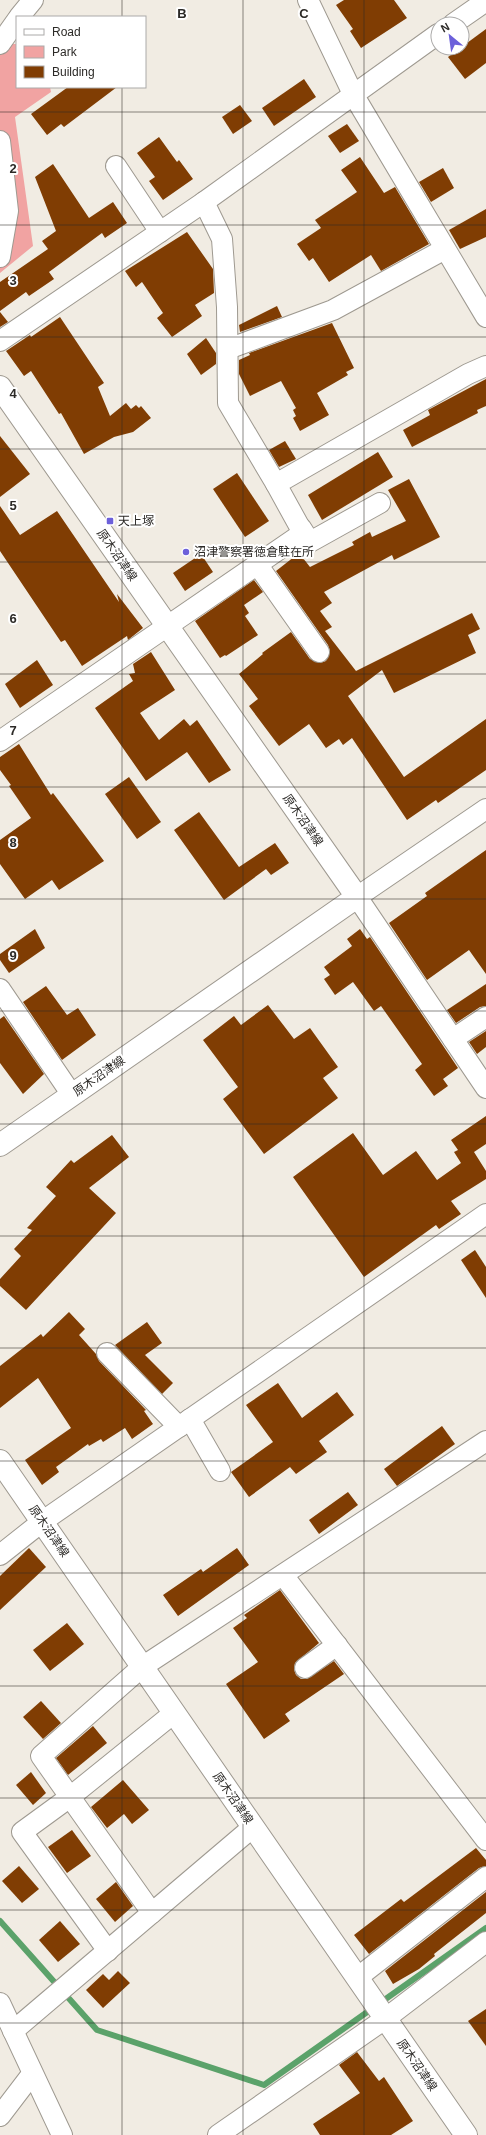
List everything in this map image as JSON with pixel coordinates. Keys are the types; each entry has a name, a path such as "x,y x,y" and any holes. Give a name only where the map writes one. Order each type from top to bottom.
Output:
{"main road":[{"name":"原木沼津線","path":"0,387 357,897 0,1145"},
{"name":"原木沼津線","path":"0,1460 466,2135"}],"street":[{"path":"20,16 33,0"},
{"path":"308,0 353,94 486,317"},
{"path":"464,16 486,1"},
{"path":"0,44 16,21"},
{"path":"0,341 204,202 430,40"},
{"path":"0,141 8,211 0,257"},
{"path":"116,166 160,232"},
{"path":"204,202 222,239 228,307 228,403 301,528 310,542 380,503"},
{"path":"228,350 333,310 445,249"},
{"path":"276,484 468,374 486,366"},
{"path":"0,741 303,533 301,528"},
{"path":"257,564 319,652"},
{"path":"486,809 357,897 486,1088"},
{"path":"0,989 72,1095"},
{"path":"453,1039 486,1017"},
{"path":"0,1555 43,1521 486,1214"},
{"path":"107,1353 184,1423 220,1471"},
{"path":"152,1913 41,1756 142,1667 283,1575 483,1450"},
{"path":"283,1575 486,1840"},
{"path":"305,1668 337,1645"},
{"path":"108,1950 22,1832 70,1797 174,1713"},
{"path":"8,2027 108,1950 253,1827"},
{"path":"362,1986 486,1877"},
{"path":"218,2135 384,2017 486,1942"},
{"path":"0,2003 8,2027 62,2135"},
{"path":"0,2116 32,2074"}],"green space":[{"path":"0,44 16,44 16,88 50,88 51,92 15,117 33,246 0,273"}],"building":[{"path":"344,0 394,0 407,18 361,48 350,31 353,29 336,5"},
{"path":"486,29 486,63 465,79 448,57 470,56 470,41"},
{"path":"304,79 316,97 274,126 262,108"},
{"path":"67,88 116,88 64,127 61,124 47,135 31,114"},
{"path":"240,105 252,121 233,134 222,117"},
{"path":"347,124 359,141 340,153 328,136"},
{"path":"159,137 177,162 179,160 193,179 163,200 149,181 155,177 137,153"},
{"path":"360,157 384,193 395,187 429,244 381,271 371,255 329,282 313,258 309,261 297,244 321,228 315,220 357,192 341,170"},
{"path":"53,164 89,218 113,202 127,223 105,238 102,233 49,272 54,279 29,296 26,292 0,311 0,282 48,249 42,241 56,231 35,177"},
{"path":"443,168 454,188 431,202 419,182"},
{"path":"486,209 486,237 460,249 449,230"},
{"path":"187,232 213,269 214,293 195,305 202,316 172,337 157,318 163,313 142,282 136,287 125,271"},
{"path":"277,306 282,317 240,332 239,325"},
{"path":"0,312 8,322 0,327"},
{"path":"60,317 104,383 98,387 110,416 126,403 131,409 136,405 139,408 141,406 151,418 133,432 114,437 84,454 61,413 59,414 31,371 24,376 6,351 30,335 31,337"},
{"path":"332,323 354,368 346,372 348,375 317,393 329,415 300,431 293,418 296,416 293,410 296,408 281,381 250,396 239,374 239,360 250,355 249,353"},
{"path":"206,338 216,353 216,364 201,375 187,354"},
{"path":"486,379 486,406 477,410 478,413 412,447 403,430 430,415 428,410"},
{"path":"0,436 30,474 0,497"},
{"path":"285,441 296,459 279,467 269,450"},
{"path":"378,452 393,477 322,520 308,495"},
{"path":"237,473 269,521 245,537 213,489"},
{"path":"409,479 440,537 394,560 392,555 324,592 332,603 320,611 332,627 325,631 356,671 472,613 480,629 468,635 476,653 394,693 382,670 348,696 404,777 486,719 486,770 438,803 436,800 407,820 352,738 343,745 339,739 326,748 309,724 279,746 249,706 258,699 239,674 263,654 262,653 291,632 310,659 320,663 326,661 330,651 328,645 276,571 299,553 310,567 354,545 352,542 370,532 372,537 406,521 388,490"},
{"path":"0,506 20,535 57,511 119,602 117,594 143,628 128,640 127,636 82,666 65,640 61,642 0,551"},
{"path":"201,554 213,572 185,591 173,573"},
{"path":"254,580 263,592 244,605 249,613 245,616 258,635 226,656 225,655 220,658 195,621"},
{"path":"151,652 175,690 140,713 159,740 184,719 190,726 197,720 231,770 209,783 187,752 146,781 95,708 133,681 129,674 135,673 133,664"},
{"path":"37,660 53,685 20,708 5,684"},
{"path":"19,744 51,795 53,793 104,861 59,890 52,880 25,899 0,864 0,840 31,818 0,770 0,757"},
{"path":"129,777 161,822 137,839 105,794"},
{"path":"199,812 239,867 275,843 289,863 271,875 266,869 224,900 174,830"},
{"path":"486,850 486,974 469,950 427,980 389,923 427,896 425,893"},
{"path":"35,929 45,948 9,973 0,960 0,954"},
{"path":"360,929 367,939 370,937 458,1068 443,1079 448,1086 434,1096 415,1070 422,1064 381,1006 374,1011 353,982 335,995 324,979 330,975 324,967 352,946 347,939"},
{"path":"486,984 486,1006 480,1007 456,1023 447,1010"},
{"path":"46,986 67,1015 78,1008 96,1035 62,1060 23,1002"},
{"path":"268,1005 294,1039 310,1028 338,1067 323,1078 338,1098 264,1154 223,1099 238,1087 203,1040 234,1016 241,1025"},
{"path":"4,1016 44,1074 23,1094 0,1063 0,1019"},
{"path":"486,1031 486,1047 477,1054 469,1042"},
{"path":"486,1116 486,1144 474,1152 486,1171 486,1179 451,1201 461,1214 439,1229 436,1225 364,1277 293,1177 353,1133 383,1175 416,1151 437,1180 461,1163 454,1152 458,1150 451,1140"},
{"path":"112,1135 129,1157 89,1188 116,1213 26,1310 0,1286 0,1279 21,1256 14,1249 32,1230 27,1228 56,1196 46,1187 71,1160 74,1163"},
{"path":"475,1250 486,1267 486,1298 461,1260"},
{"path":"69,1312 85,1329 79,1335 96,1354 99,1361 146,1410 144,1411 153,1424 132,1439 125,1428 103,1442 101,1439 89,1446 88,1444 56,1467 59,1472 42,1485 25,1460 71,1428 38,1378 0,1408 0,1366 41,1334 43,1337"},
{"path":"147,1322 162,1343 145,1355 173,1383 162,1394 115,1345"},
{"path":"278,1383 302,1418 337,1392 354,1415 319,1441 327,1452 296,1474 290,1467 249,1497 231,1472 273,1442 246,1405"},
{"path":"442,1426 455,1444 397,1486 384,1469"},
{"path":"348,1492 358,1505 319,1534 309,1520"},
{"path":"29,1548 46,1567 0,1610 0,1576"},
{"path":"237,1548 249,1565 178,1616 163,1595 201,1569 203,1572"},
{"path":"280,1590 319,1643 295,1663 294,1669 296,1675 301,1679 307,1679 334,1661 344,1674 285,1714 290,1721 264,1739 226,1684 258,1662 233,1628 247,1618 244,1615"},
{"path":"67,1623 84,1644 50,1671 33,1650"},
{"path":"41,1701 61,1723 43,1739 23,1717"},
{"path":"93,1726 107,1743 68,1775 56,1758"},
{"path":"31,1772 46,1793 33,1805 16,1785"},
{"path":"123,1780 149,1810 132,1824 124,1814 107,1828 91,1807"},
{"path":"72,1830 91,1856 67,1873 48,1847"},
{"path":"476,1848 486,1860 486,1866 479,1868 369,1954 354,1935 401,1899 404,1902"},
{"path":"19,1866 39,1889 22,1903 2,1881"},
{"path":"116,1882 133,1906 115,1922 96,1899"},
{"path":"486,1892 486,1913 434,1954 435,1956 419,1969 393,1984 385,1971"},
{"path":"60,1921 80,1944 58,1962 39,1940"},
{"path":"118,1971 130,1983 103,2008 86,1990 103,1974 109,1980"},
{"path":"486,2009 486,2046 468,2021"},
{"path":"357,2052 379,2081 384,2077 413,2121 391,2135 320,2135 313,2124 360,2093 339,2065"}],"waterway":[{"path":"0,1921 97,2030 264,2085 486,1928"}],"place":[{"name":"天上塚","path":"110,521"},
{"name":"沼津警察署徳倉駐在所","path":"186,552"}]}
